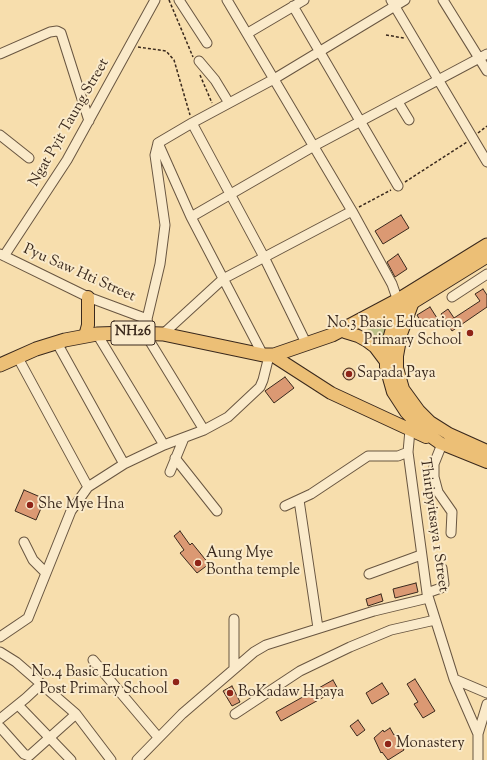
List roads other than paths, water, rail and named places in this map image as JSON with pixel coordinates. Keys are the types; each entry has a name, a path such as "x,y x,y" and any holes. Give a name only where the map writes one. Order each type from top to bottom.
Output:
{"highway":[{"name":"NH26","path":"1,362 57,343 91,335 150,333 163,334 268,355 332,335 405,301 421,286 487,245"},
{"name":"NH26","path":"332,335 370,323 405,301 487,256"}],"main road":[{"path":"88,297 88,325 91,335"},
{"path":"405,301 388,338 385,360 390,383 398,401 416,424 441,443"},
{"path":"403,389 397,368 397,356 405,301"},
{"path":"345,332 367,341 375,347 419,411 430,422 449,434 487,451"},
{"path":"268,355 331,394 410,430 487,462"}],"street":[{"name":"Ngat Pyit Taung Street","path":"2,255 68,160 155,0"},
{"path":"180,0 207,43"},
{"path":"227,0 405,301"},
{"path":"248,34 304,0"},
{"path":"204,430 151,346 149,340 150,333 147,319 164,243 165,225 155,156 158,144 192,123 274,79 320,52 393,3 405,0"},
{"path":"443,0 483,56 487,71"},
{"path":"393,3 474,137 487,162"},
{"path":"293,6 398,186"},
{"path":"0,54 55,30 60,33 89,121"},
{"path":"191,217 314,146 483,56"},
{"path":"196,60 215,80 229,103"},
{"path":"398,102 409,120"},
{"path":"192,123 264,257 307,344"},
{"path":"0,135 29,158"},
{"path":"1,635 28,618 45,572 71,511 88,487 124,464 204,430 228,417 250,398 264,380 268,355 223,279 191,217 158,144"},
{"path":"163,334 223,279 352,211"},
{"name":"Pyu Saw Hti Street","path":"2,255 88,297 147,319"},
{"path":"452,297 487,274"},
{"path":"91,335 164,446"},
{"path":"57,343 124,464"},
{"path":"17,356 88,487"},
{"name":"Thiripyitsaya 1 Street","path":"410,430 408,452 421,555 428,595 454,679 478,734 480,759"},
{"path":"170,472 184,438"},
{"path":"441,443 434,464 434,477 438,492 452,512 451,533"},
{"path":"285,506 311,494 368,456 398,456 408,452"},
{"path":"175,458 217,511"},
{"path":"299,500 318,628"},
{"path":"24,542 32,560 45,572"},
{"path":"369,574 421,555"},
{"path":"137,760 182,714 234,667 254,652 266,645 428,595 441,588 444,584 442,568"},
{"path":"234,618 234,667"},
{"path":"235,714 300,671 350,647 391,630 436,620"},
{"path":"0,652 16,662 76,714 111,760"},
{"path":"93,660 158,738"},
{"path":"454,679 487,693"},
{"path":"0,718 18,705 41,684"},
{"path":"478,734 487,704"},
{"path":"18,705 71,760"},
{"path":"0,727 26,756 29,756 76,714"}],"place":[{"name":"No.3 Basic Education Primary School","path":"470,333"},
{"name":"Sapada Paya","path":"349,374"},
{"name":"She Mye Hna","path":"30,505"},
{"name":"Aung Mye Bontha temple","path":"198,563"},
{"name":"No.4 Basic Education Post Primary School","path":"176,682"},
{"name":"BoKadaw Hpaya","path":"230,693"},
{"name":"Monastery","path":"388,744"}]}
